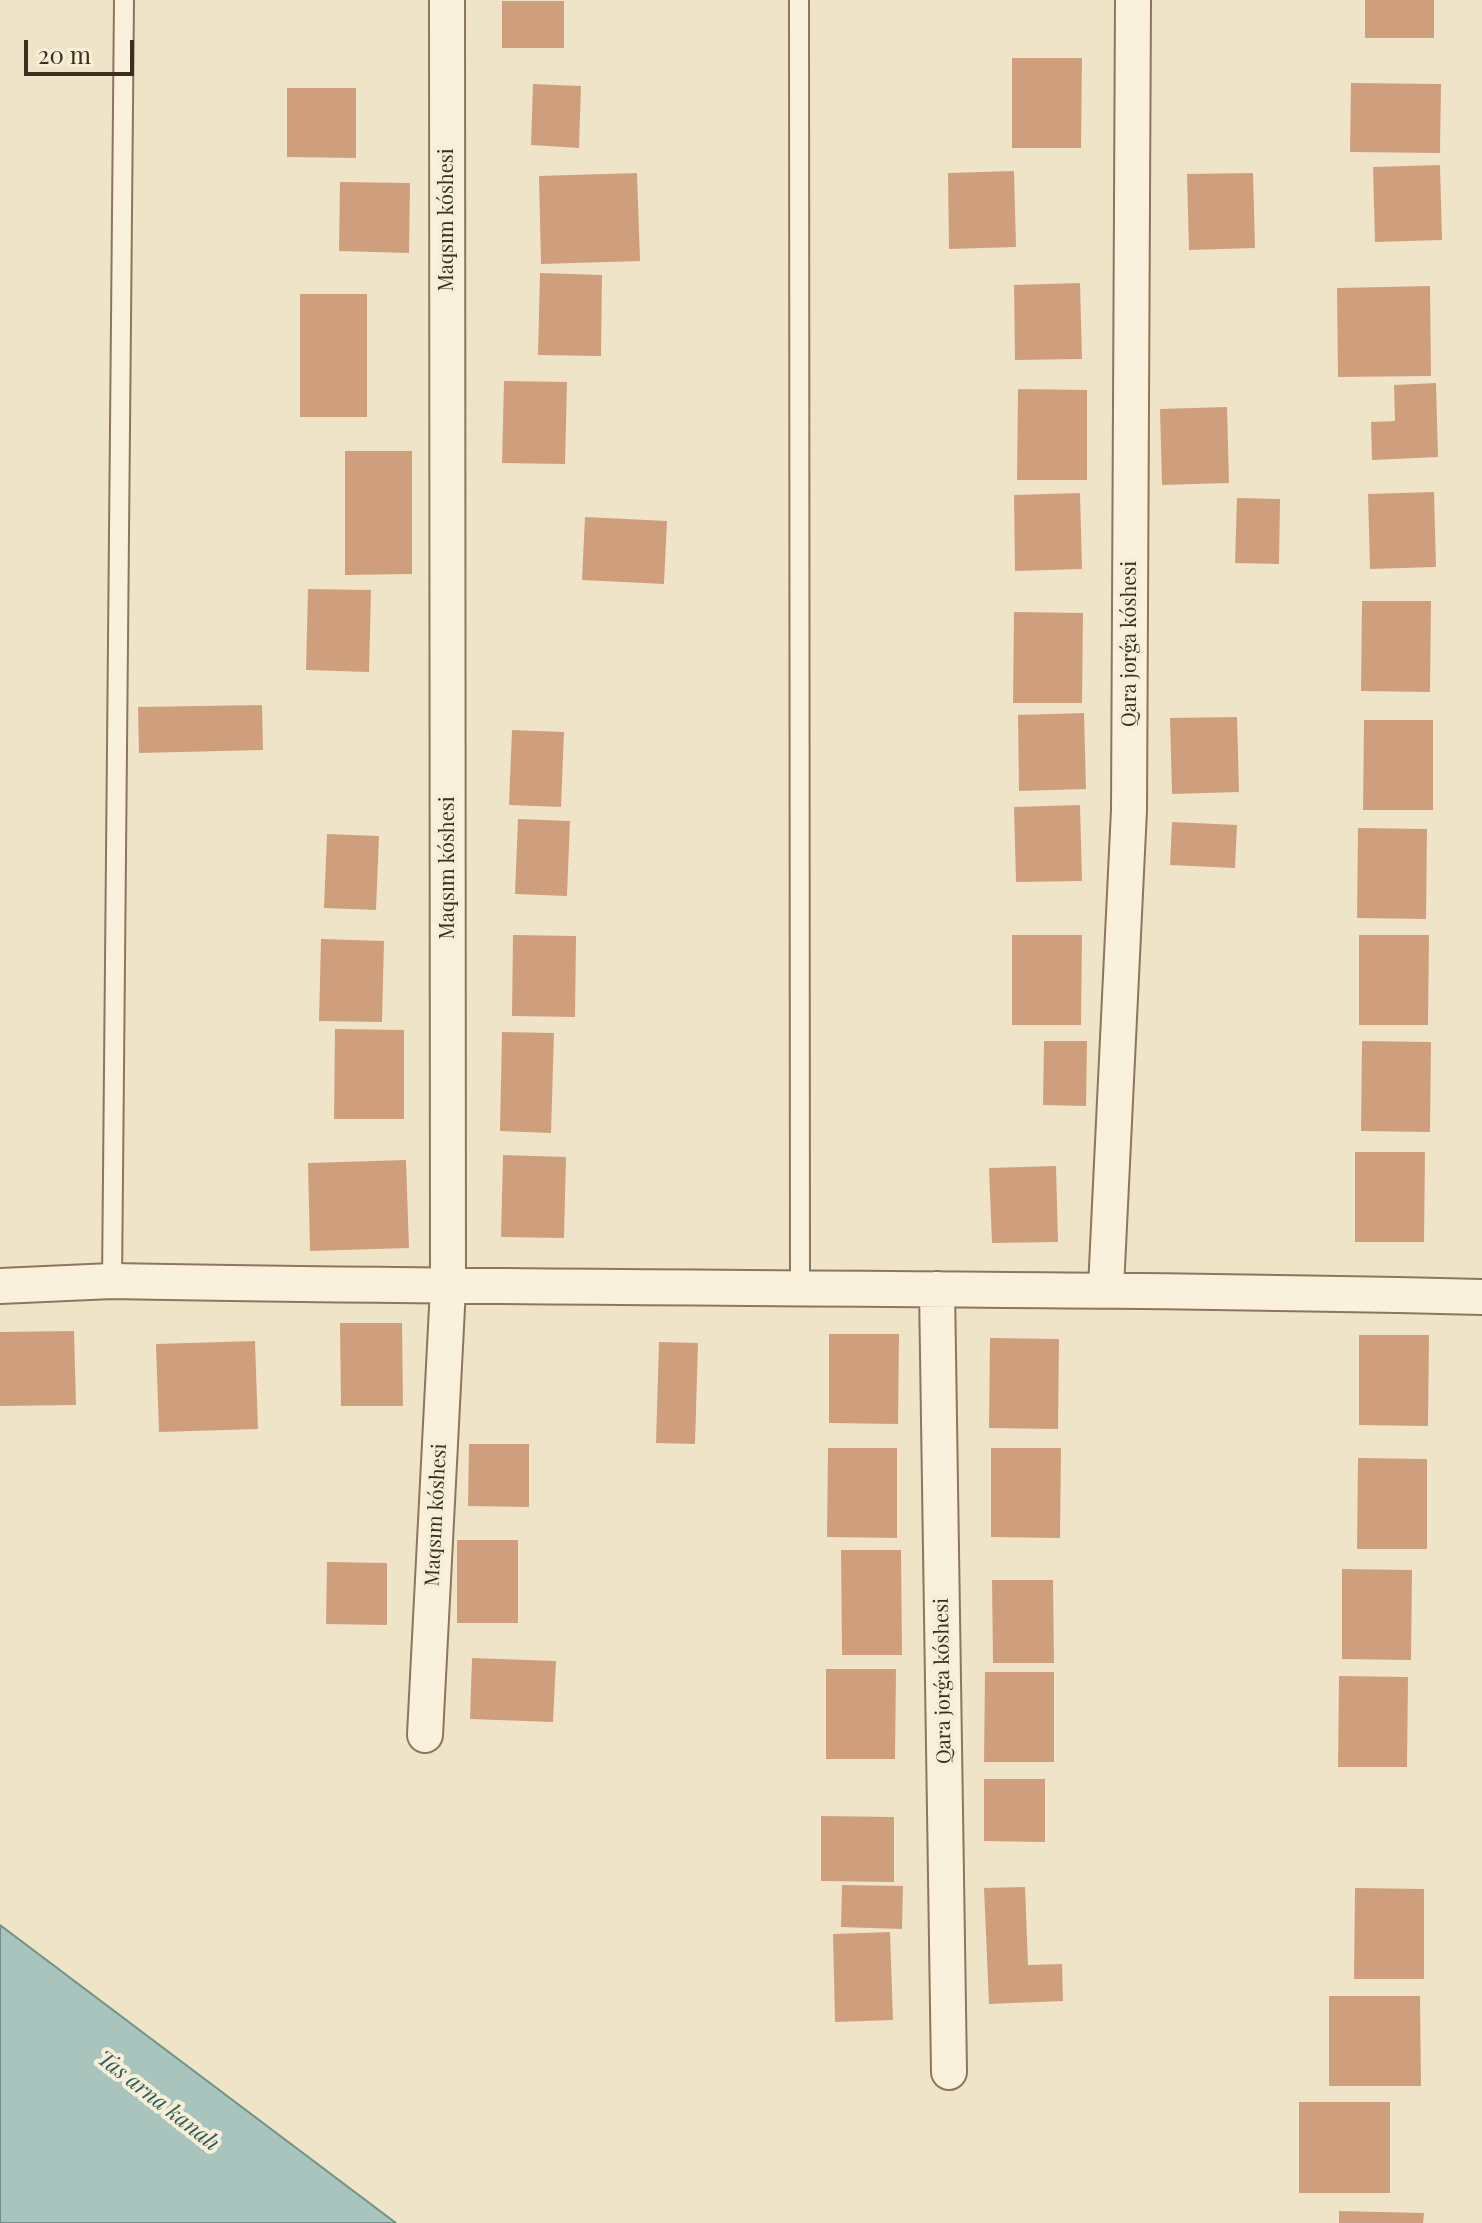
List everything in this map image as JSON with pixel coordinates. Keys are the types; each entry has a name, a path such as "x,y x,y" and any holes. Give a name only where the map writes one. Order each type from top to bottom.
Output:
{"street":[{"name":"Maqsım kóshesi","path":"425,1735 448,1288 447,0"},
{"name":"Qara jorǵa kóshesi","path":"1106,1288 1129,810 1133,0"},
{"path":"0,1286 112,1281 800,1291 1106,1288 1482,1297"},
{"name":"Qara jorǵa kóshesi","path":"937,1289 949,2072"}],"lane":[{"path":"112,1281 124,0"},
{"path":"799,0 800,1291"}],"water":[{"name":"Tas arna kanalı","path":"0,1925 396,2223 0,2223"}],"building":[{"path":"1365,0 1434,0 1434,38 1365,38"},
{"path":"502,1 564,1 564,48 502,48"},
{"path":"1012,58 1082,58 1081,148 1012,148"},
{"path":"1351,83 1441,84 1440,153 1350,152"},
{"path":"533,84 581,86 579,148 531,145"},
{"path":"287,88 356,88 356,158 287,157"},
{"path":"1440,165 1442,240 1375,242 1373,167"},
{"path":"1014,171 1016,247 949,249 948,173"},
{"path":"637,173 640,261 541,264 539,176"},
{"path":"1253,173 1255,248 1189,250 1187,174"},
{"path":"340,182 410,183 409,253 339,251"},
{"path":"540,273 602,275 601,356 538,355"},
{"path":"1080,283 1082,359 1015,360 1014,285"},
{"path":"1430,286 1431,376 1338,377 1337,288"},
{"path":"300,294 367,294 367,417 300,417"},
{"path":"504,381 567,382 565,464 502,463"},
{"path":"1436,383 1438,457 1372,460 1371,422 1395,421 1394,385"},
{"path":"1018,389 1087,390 1087,480 1017,480"},
{"path":"1227,407 1229,483 1162,485 1160,409"},
{"path":"345,451 412,451 412,574 345,575"},
{"path":"1434,492 1436,567 1370,569 1368,494"},
{"path":"1080,493 1082,569 1015,571 1014,495"},
{"path":"1237,498 1280,499 1279,564 1235,563"},
{"path":"585,517 667,521 664,584 582,580"},
{"path":"308,589 371,590 369,672 306,670"},
{"path":"1362,601 1431,601 1430,692 1361,691"},
{"path":"1014,612 1083,613 1082,703 1013,703"},
{"path":"262,705 263,750 139,753 138,707"},
{"path":"1084,713 1086,789 1019,791 1018,715"},
{"path":"1237,717 1239,792 1172,794 1170,718"},
{"path":"1364,720 1433,720 1433,810 1363,810"},
{"path":"512,730 564,732 561,807 509,805"},
{"path":"1080,805 1082,881 1016,882 1014,807"},
{"path":"518,819 570,821 567,896 515,894"},
{"path":"1172,822 1237,825 1235,868 1170,865"},
{"path":"1358,828 1427,829 1426,919 1357,918"},
{"path":"327,834 379,836 376,910 324,908"},
{"path":"513,935 576,936 575,1017 512,1016"},
{"path":"1012,935 1082,935 1081,1025 1012,1025"},
{"path":"1359,935 1429,935 1428,1025 1359,1025"},
{"path":"321,939 384,941 382,1022 319,1021"},
{"path":"335,1029 404,1030 404,1119 334,1119"},
{"path":"502,1032 554,1033 551,1133 500,1131"},
{"path":"1044,1041 1087,1041 1086,1106 1043,1105"},
{"path":"1362,1041 1431,1042 1430,1132 1361,1131"},
{"path":"1355,1152 1425,1152 1424,1242 1355,1242"},
{"path":"503,1155 566,1157 564,1238 501,1237"},
{"path":"406,1160 409,1248 310,1251 308,1163"},
{"path":"1056,1166 1058,1242 992,1243 989,1168"},
{"path":"340,1323 402,1323 403,1406 341,1406"},
{"path":"74,1331 76,1405 0,1406 0,1332"},
{"path":"829,1334 899,1334 898,1424 829,1423"},
{"path":"1359,1335 1429,1335 1428,1426 1359,1425"},
{"path":"990,1338 1059,1339 1058,1429 989,1428"},
{"path":"255,1341 258,1429 159,1432 156,1344"},
{"path":"659,1342 698,1343 695,1444 656,1443"},
{"path":"469,1444 529,1444 529,1507 468,1506"},
{"path":"828,1448 897,1448 897,1538 827,1537"},
{"path":"991,1448 1061,1448 1060,1538 991,1537"},
{"path":"1358,1458 1427,1459 1427,1549 1357,1549"},
{"path":"457,1540 518,1540 518,1623 457,1623"},
{"path":"841,1550 901,1550 902,1655 842,1655"},
{"path":"327,1562 387,1563 387,1625 326,1624"},
{"path":"1342,1569 1412,1570 1411,1660 1342,1659"},
{"path":"992,1580 1053,1580 1054,1663 993,1663"},
{"path":"472,1658 556,1661 553,1722 470,1719"},
{"path":"826,1669 896,1669 895,1759 826,1759"},
{"path":"985,1672 1054,1672 1054,1762 984,1762"},
{"path":"1339,1676 1408,1677 1407,1767 1338,1767"},
{"path":"984,1779 1045,1779 1045,1842 984,1841"},
{"path":"821,1816 894,1817 894,1882 821,1881"},
{"path":"842,1885 903,1886 902,1929 841,1927"},
{"path":"1025,1887 1028,1965 1062,1964 1063,2001 989,2004 984,1888"},
{"path":"1355,1888 1424,1889 1424,1979 1354,1979"},
{"path":"890,1932 893,2020 835,2022 833,1934"},
{"path":"1329,1996 1420,1996 1421,2086 1329,2086"},
{"path":"1299,2102 1390,2102 1390,2193 1299,2193"},
{"path":"1339,2211 1424,2213 1423,2223 1339,2223"}]}
